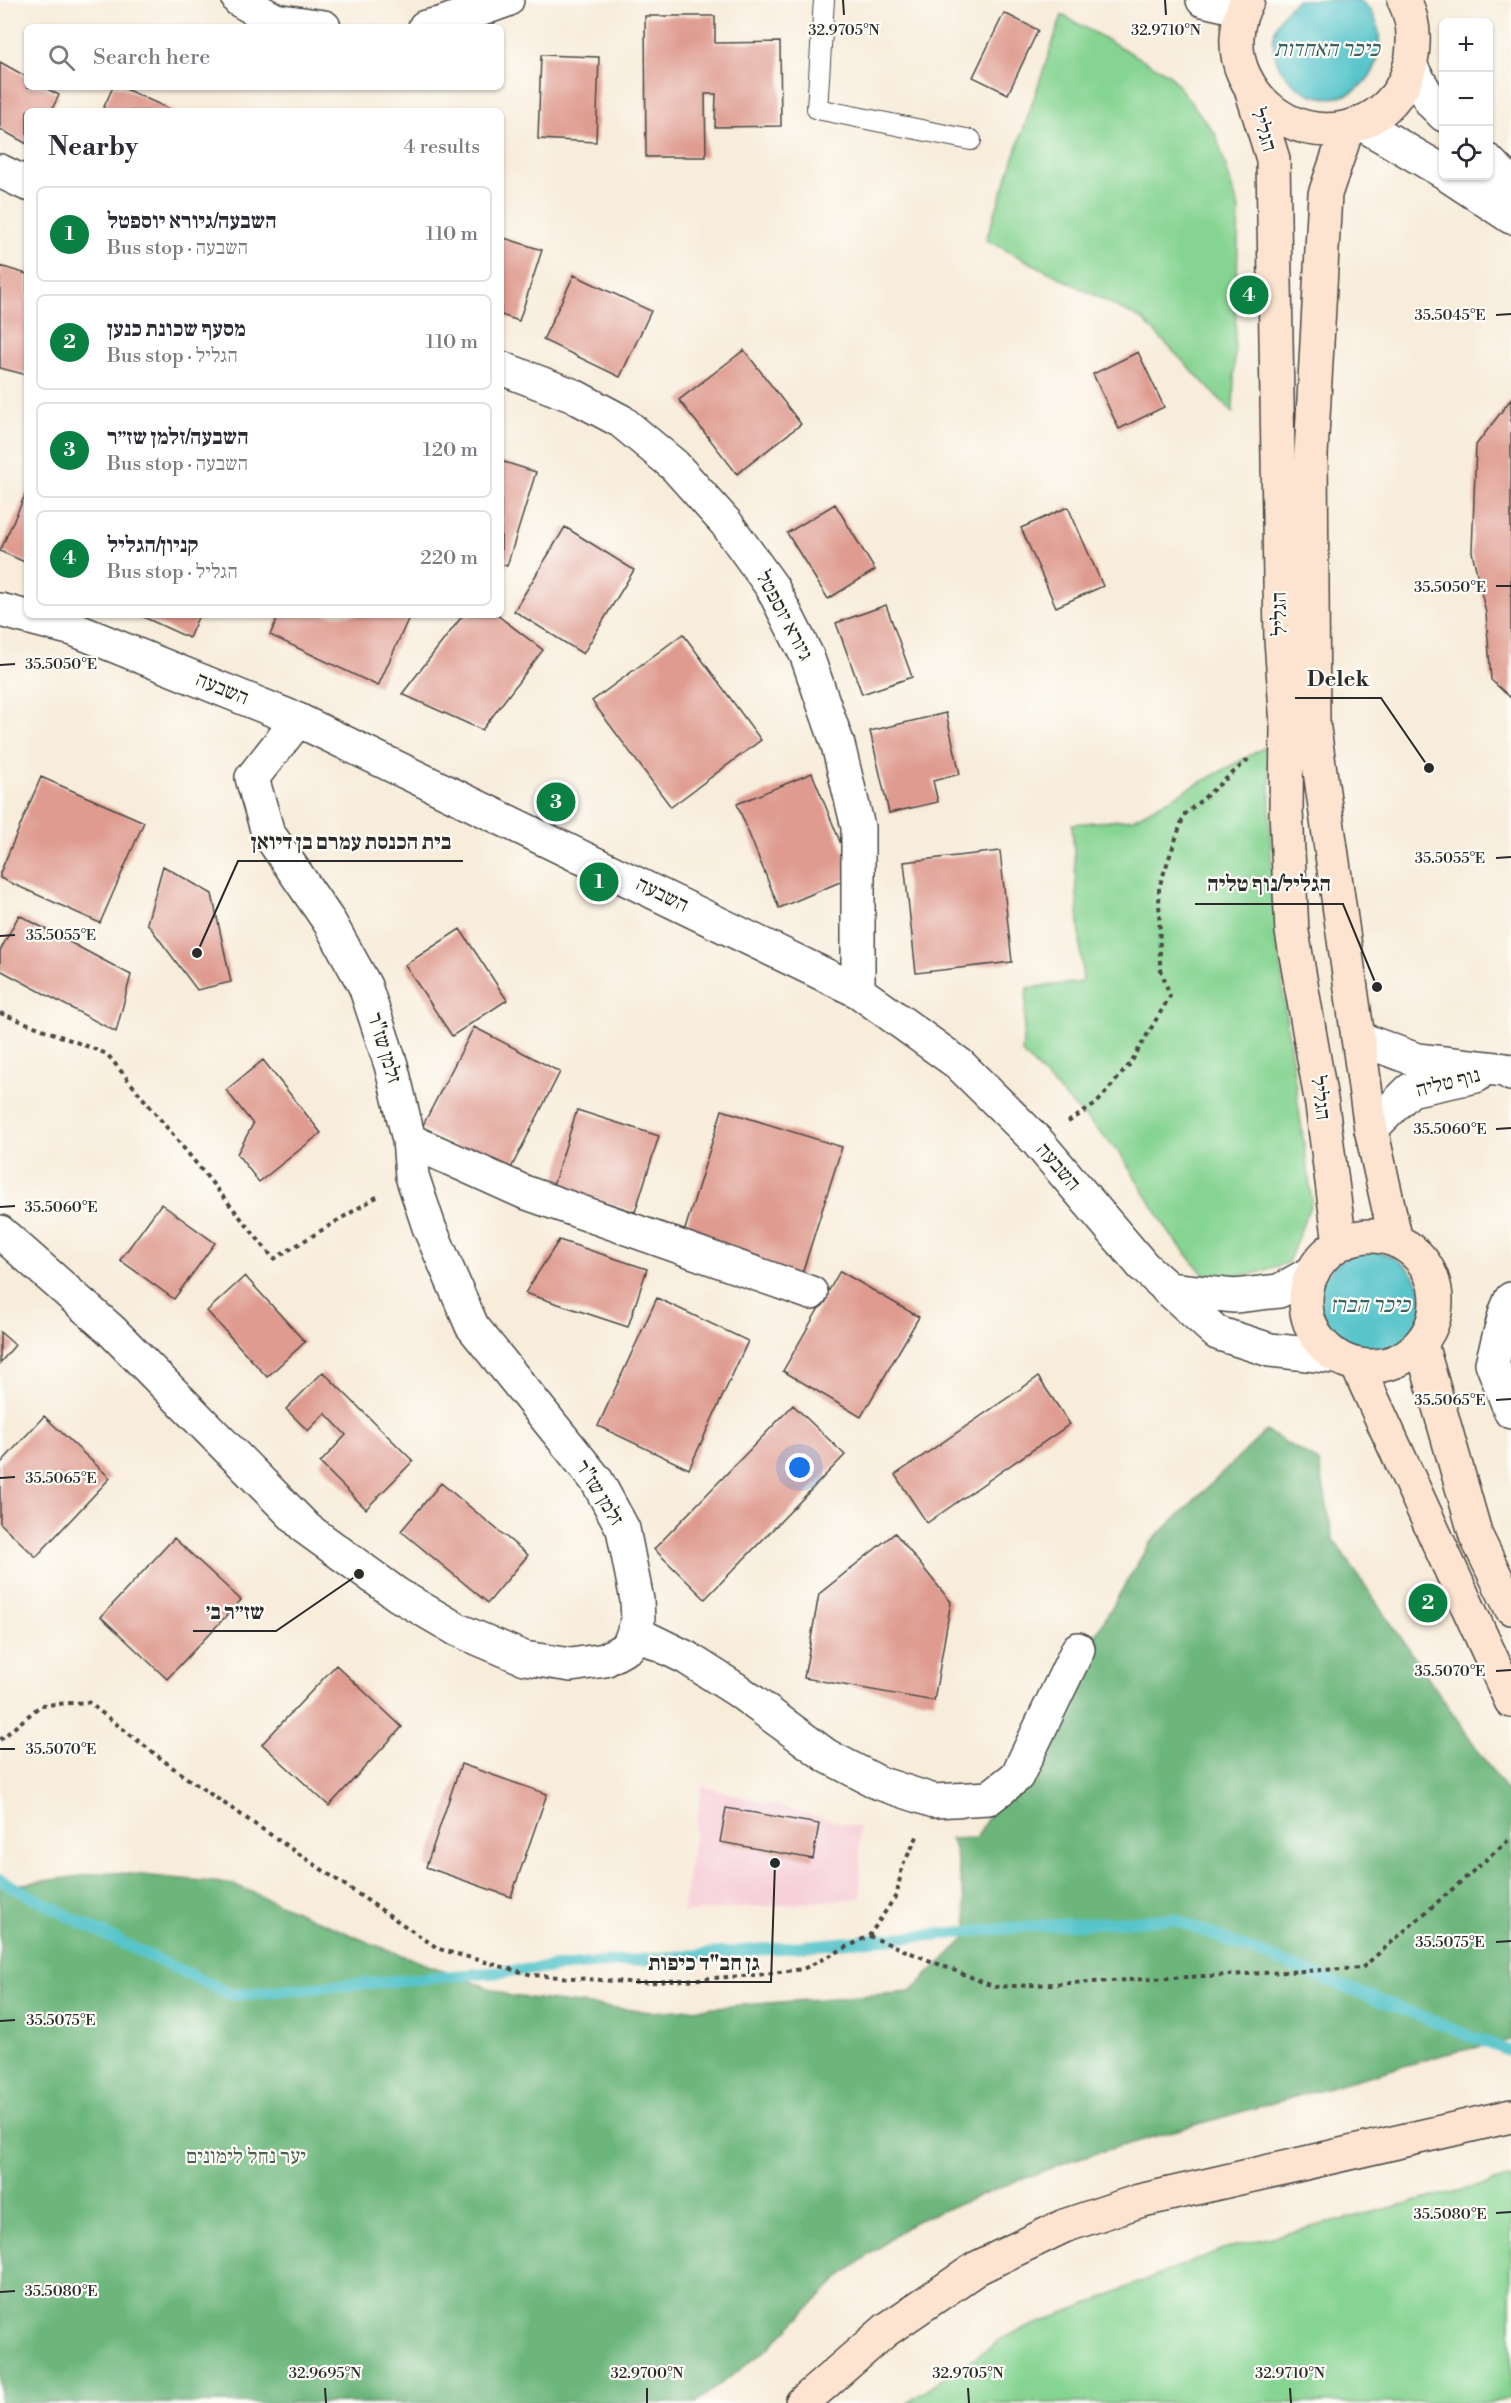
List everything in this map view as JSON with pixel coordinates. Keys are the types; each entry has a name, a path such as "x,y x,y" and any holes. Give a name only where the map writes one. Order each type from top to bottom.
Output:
{"main road":[{"path":"1245,4 1236,37 1240,66 1252,92 1272,113 1298,127 1327,131 1354,125 1381,111 1401,89 1413,61 1413,31 1404,0"},
{"name":"הגליל","path":"1252,92 1273,159 1281,639 1287,726 1286,811 1292,932 1322,1105 1340,1244"},
{"name":"הגליל","path":"1354,125 1325,194 1324,206 1311,455 1313,722 1371,1129 1396,1241"},
{"path":"1377,1236 1396,1241 1413,1251 1426,1267 1434,1286 1436,1306 1431,1326 1421,1344 1408,1356 1392,1364 1374,1367 1346,1361 1322,1344 1312,1328 1306,1310 1306,1290 1312,1272 1324,1256 1340,1244 1358,1237 1377,1236"},
{"path":"1421,1344 1476,1536 1511,1608"},
{"path":"1346,1361 1511,1701"},
{"path":"801,2403 886,2330 977,2268 1064,2226 1139,2201 1511,2116"}],"street":[{"path":"239,0 275,20 303,24"},
{"path":"438,24 507,0"},
{"path":"1203,0 1245,4"},
{"path":"1410,66 1439,111"},
{"path":"1354,125 1439,170"},
{"path":"1493,166 1511,184"},
{"path":"0,171 24,183"},
{"path":"1455,180 1511,217"},
{"name":"גיורא יוספטל","path":"504,369 574,396 621,421 675,465 726,523 772,587 807,656 838,745 858,828 858,991"},
{"name":"השבעה","path":"0,610 24,617"},
{"name":"השבעה","path":"29,618 73,630 298,720 858,991 959,1064 1037,1141 1143,1266 1217,1333 1270,1350 1346,1361"},
{"name":"זלמן שז\"ר","path":"298,720 252,778 268,833 330,924 365,986 391,1065 409,1140 412,1176 429,1227 472,1326 597,1481 623,1529 637,1600 638,1621 634,1632"},
{"name":"נוף טליה","path":"1358,1038 1417,1060 1508,1072"},
{"name":"נוף טליה","path":"1371,1129 1410,1090 1508,1072"},
{"path":"409,1140 524,1192 811,1293"},
{"path":"0,1232 111,1330 307,1529 398,1595 458,1630 524,1658 571,1665 605,1660 628,1647 634,1632 687,1658 737,1690 827,1756 879,1783 934,1801 989,1798 1017,1776 1078,1649"},
{"path":"1167,1288 1235,1296 1279,1291 1312,1272"},
{"path":"1511,1299 1492,1363 1511,1412"}],"lane":[{"path":"824,0 817,109 971,140"}],"path":[{"path":"1037,1141 1096,1104 1130,1064 1170,996 1160,967 1159,887 1184,815 1287,726"},
{"path":"0,1013 107,1054 274,1259 412,1176"},
{"path":"0,1740 42,1706 88,1702 182,1774 439,1949 532,1975 642,1983 757,1975 803,1969 869,1936 897,1894 902,1867 934,1801"},
{"path":"869,1936 995,1987 1362,1968 1511,1838"}],"shaded area":[{"path":"702,1786 859,1827 861,1898 682,1913"}],"green space":[{"path":"1062,15 1169,74 1216,135 1239,210 1233,413 1143,320 986,240"},
{"path":"1269,745 1271,854 1286,1018 1312,1201 1288,1263 1253,1274 1205,1276 1170,1234 1120,1153 1022,1053 1027,988 1083,982 1072,824 1133,819"},
{"name":"יער נחל לימונים","path":"1266,1431 1319,1462 1333,1539 1511,1798 1511,2040 1446,2054 1072,2160 913,2222 840,2277 769,2348 695,2403 0,2403 0,1887 110,1872 233,1884 370,1943 510,1996 651,2012 910,1992 970,1934 955,1849 950,1839 976,1838 1149,1544"},
{"path":"1511,2178 1511,2398 1491,2403 907,2403 1007,2336 1223,2249"}],"water":[{"name":"כיכר האחדות","path":"1297,0 1357,0 1366,5 1372,13 1379,33 1376,65 1372,73 1353,92 1332,98 1310,94 1292,82 1279,64 1273,43 1279,21"},
{"name":"כיכר הברז","path":"1370,1252 1390,1256 1407,1268 1419,1285 1423,1305 1419,1325 1407,1342 1390,1354 1370,1358 1350,1354 1333,1342 1321,1325 1317,1305 1321,1285 1333,1268 1350,1256"}],"building":[{"path":"1004,13 1038,30 1008,94 973,77"},
{"path":"645,16 715,16 715,43 780,42 781,126 715,127 716,94 705,94 706,157 646,157"},
{"path":"541,55 599,57 596,142 538,139"},
{"path":"0,62 24,75 24,90 50,90 59,95 52,108 24,108 24,142 0,129"},
{"path":"112,90 128,90 167,108 103,108"},
{"path":"504,238 542,250 519,321 504,316"},
{"path":"0,266 24,273 24,374 0,368"},
{"path":"574,275 651,311 620,377 543,340"},
{"path":"744,350 801,424 737,474 679,400"},
{"path":"1138,352 1164,407 1119,429 1093,374"},
{"path":"1511,399 1511,698 1491,680 1486,613 1472,552 1476,445"},
{"path":"504,462 536,472 507,566 504,565"},
{"path":"24,498 24,562 0,551"},
{"path":"835,504 875,570 828,599 787,533"},
{"path":"1068,507 1103,586 1056,607 1021,528"},
{"path":"565,527 634,570 583,654 514,611"},
{"path":"886,605 912,677 862,694 836,623"},
{"path":"146,618 198,618 189,638"},
{"path":"278,618 409,618 378,686 270,635"},
{"path":"461,618 501,618 543,650 482,730 402,694"},
{"path":"683,634 761,740 671,807 592,701"},
{"path":"946,713 960,774 933,781 938,802 889,813 870,731"},
{"path":"812,773 854,876 779,908 737,804"},
{"path":"41,777 144,822 100,923 0,878 0,873"},
{"path":"1000,851 1012,962 916,973 904,862"},
{"path":"163,866 212,894 231,982 197,990 147,923"},
{"path":"19,915 131,975 116,1032 0,970 0,951"},
{"path":"460,929 507,1000 452,1036 405,965"},
{"path":"474,1027 560,1072 508,1174 421,1129"},
{"path":"263,1060 321,1133 259,1182 237,1154 253,1124 226,1090"},
{"path":"577,1110 659,1136 635,1212 553,1186"},
{"path":"722,1110 842,1147 801,1277 682,1239"},
{"path":"161,1204 215,1243 174,1299 120,1260"},
{"path":"559,1240 647,1269 628,1327 525,1293"},
{"path":"840,1271 919,1317 861,1417 783,1371"},
{"path":"245,1276 305,1342 267,1377 207,1311"},
{"path":"657,1298 748,1341 689,1469 598,1426"},
{"path":"0,1332 15,1345 0,1363"},
{"path":"323,1372 413,1461 366,1509 320,1463 346,1435 325,1413 308,1431 286,1409"},
{"path":"1038,1377 1070,1424 927,1523 895,1475"},
{"path":"793,1405 845,1455 705,1599 654,1549"},
{"path":"44,1416 110,1478 36,1557 0,1523 0,1464"},
{"path":"441,1483 528,1555 488,1603 401,1531"},
{"path":"895,1533 951,1602 934,1701 804,1678 819,1594"},
{"path":"174,1538 241,1600 167,1679 101,1617"},
{"path":"336,1665 402,1727 329,1806 262,1744"},
{"path":"461,1764 547,1794 511,1897 426,1867"},
{"path":"726,1808 819,1824 813,1859 720,1842"}],"waterway":[{"path":"0,1880 87,1926 232,1995 1035,1926 1173,1919 1511,2052"}],"place":[{"name":"קניון/הגליל","path":"1249,295"},
{"name":"Delek","path":"1429,768"},
{"name":"השבעה/זלמן שז״ר","path":"556,802"},
{"name":"השבעה/גיורא יוספטל","path":"599,882"},
{"name":"בית הכנסת עמרם בן דיואן","path":"197,953"},
{"name":"הגליל/נוף טליה","path":"1377,987"},
{"name":"שז״ר ב׳","path":"359,1574"},
{"name":"מסעף שכונת כנען","path":"1428,1603"},
{"name":"גן חב\"ד כיפות","path":"775,1863"}]}
